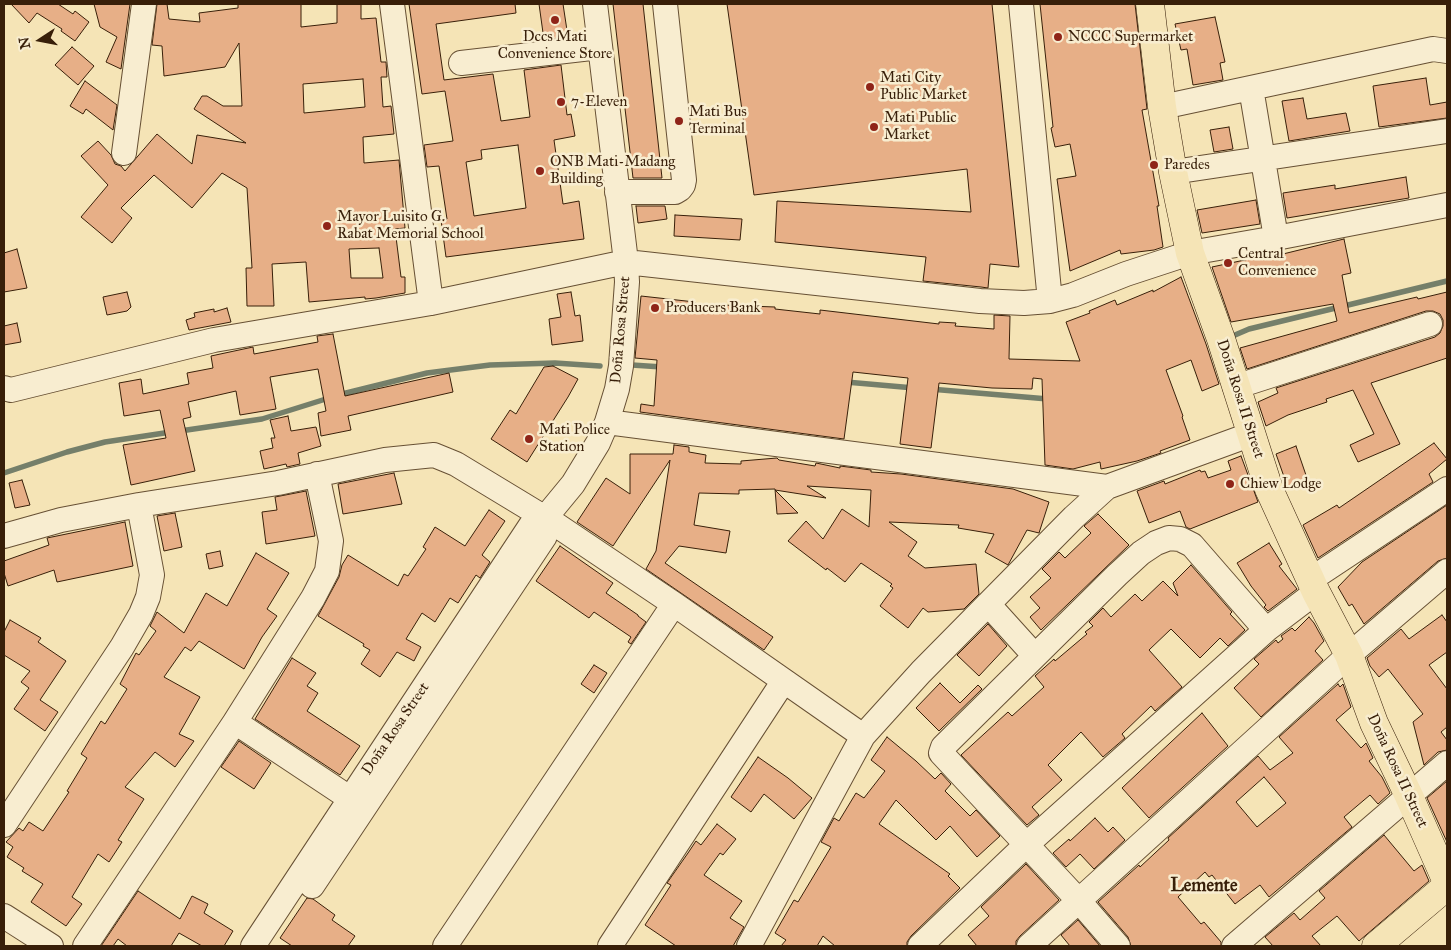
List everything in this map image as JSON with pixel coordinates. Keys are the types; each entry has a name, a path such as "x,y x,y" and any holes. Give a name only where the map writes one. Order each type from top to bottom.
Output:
{"main road":[{"name":"Doña Rosa II Street","path":"1150,4 1162,107 1190,253 1221,339 1269,489 1313,586 1350,655 1374,723 1447,882"},
{"path":"1376,946 1447,886"}],"street":[{"path":"124,153 144,4"},
{"path":"392,4 431,302"},
{"name":"Doña Rosa Street","path":"272,946 357,802 531,525 545,518 573,484 585,466 607,422 621,366 626,311 626,262 595,4"},
{"path":"617,192 675,192 683,185 665,4"},
{"path":"1021,4 1050,301"},
{"path":"461,63 600,48"},
{"path":"1162,107 1433,49 1447,51"},
{"path":"1251,88 1276,238"},
{"path":"1173,172 1447,131"},
{"path":"4,388 11,390 214,340 431,302 626,262 980,301 1024,303 1050,301 1073,295 1126,274 1190,253 1447,205"},
{"path":"1235,386 1430,324"},
{"path":"607,422 1107,487"},
{"path":"749,946 863,736 921,672 1107,487 1252,434"},
{"path":"4,536 61,520 139,505 278,483 384,460 434,455 456,464 545,518 674,604 783,682 863,736"},
{"path":"85,946 235,722 313,598 327,570 331,541 317,474"},
{"path":"920,946 1026,845 1313,586 1447,489"},
{"path":"4,825 122,647 141,614 148,597 152,575 139,505"},
{"path":"1118,946 1079,901 941,753 946,744 1117,575 1141,553 1156,543 1170,538 1180,539 1192,545 1266,630"},
{"path":"1029,946 1350,655 1447,571"},
{"path":"445,946 674,604"},
{"path":"988,604 1035,656"},
{"path":"610,946 783,682"},
{"path":"235,722 357,802"},
{"path":"1234,946 1447,763"},
{"name":"Doña Rosa Street","path":"252,946 357,802"},
{"path":"4,916 51,946"}],"building":[{"path":"11,4 58,4 73,14 75,11 89,22 75,41 61,31 62,29 37,13 29,23"},
{"path":"94,4 130,4 121,69 106,62 117,37 100,27"},
{"name":"Mayor Luisito G. Rabat Memorial School","path":"157,4 167,4 169,19 200,22 199,13 238,8 238,4 301,4 301,27 337,23 337,4 361,4 361,19 376,18 381,62 386,62 387,77 381,77 383,107 391,106 394,134 363,137 364,163 399,160 405,228 395,229 401,277 405,277 405,293 376,298 365,299 365,297 309,302 306,262 272,264 274,306 247,306 246,268 252,268 247,188 222,173 192,208 154,175 121,208 132,218 112,243 81,217 108,185 81,156 98,141 111,155 115,164 121,166 125,171 157,134 192,164 197,135 246,143 194,109 202,96 207,96 223,106 242,106 239,43 225,67 164,76 162,46 152,45","holes":["363,79 365,107 304,113 303,84","379,248 383,278 351,278 349,249"]},
{"path":"409,4 515,4 516,13 436,24 444,80 493,74 501,121 530,117 524,70 561,65 567,115 571,114 575,136 554,140 563,204 579,201 584,239 446,257 441,220 447,219 439,166 427,167 424,145 453,141 445,91 422,94","holes":["518,145 526,208 474,216 466,162 482,159 481,150"]},
{"path":"539,4 563,4 568,37 544,40"},
{"path":"613,4 643,4 662,178 633,178"},
{"name":"Mati Public Market","path":"727,4 992,4 1019,267 990,264 988,288 923,281 926,257 775,242 777,201 971,212 967,169 754,195"},
{"path":"1040,4 1135,4 1147,109 1142,110 1159,206 1157,206 1163,247 1121,254 1120,250 1070,271 1057,179 1076,176 1070,144 1055,147 1051,128 1053,127"},
{"path":"1215,17 1225,62 1220,63 1223,80 1193,85 1187,49 1181,50 1175,24"},
{"path":"72,47 94,66 78,85 55,65"},
{"path":"1426,78 1430,105 1447,102 1447,118 1379,127 1373,86"},
{"path":"85,81 117,105 113,130 86,109 83,114 70,106"},
{"path":"1303,98 1307,119 1346,113 1350,131 1289,141 1282,101"},
{"path":"1229,127 1233,149 1214,152 1210,130"},
{"path":"1406,177 1409,198 1287,218 1283,193 1335,185 1335,189"},
{"path":"1256,200 1260,224 1202,233 1197,210"},
{"path":"636,206 665,206 667,219 638,223"},
{"path":"675,215 742,219 740,240 674,236"},
{"path":"1344,239 1351,273 1342,275 1349,313 1447,292 1447,358 1371,383 1400,444 1358,462 1350,445 1374,434 1353,390 1326,399 1327,402 1288,415 1266,426 1258,402 1278,393 1276,388 1435,337 1440,333 1443,326 1440,314 1426,311 1247,369 1240,348 1337,321 1333,304 1231,322 1212,267 1282,252 1283,254"},
{"path":"17,249 27,288 4,292 4,253"},
{"path":"1181,277 1219,384 1202,391 1191,360 1166,370 1190,440 1137,461 1101,469 1100,462 1073,469 1045,465 1042,379 1033,378 1032,389 992,388 939,383 931,448 900,444 908,378 853,372 844,439 640,412 641,404 654,406 657,360 635,358 641,296 695,302 695,304 775,307 775,309 820,314 820,310 939,324 939,322 956,323 955,326 994,329 994,315 1010,316 1009,359 1080,361 1066,322 1090,313 1089,311 1115,300 1117,305 1153,290 1153,292"},
{"path":"127,292 131,307 127,311 107,315 103,297"},
{"path":"571,292 575,316 580,315 583,341 552,345 549,319 561,317 557,294"},
{"path":"227,308 231,322 189,330 186,320 195,317 194,313 214,309 214,312"},
{"path":"17,323 21,342 4,345 4,326"},
{"path":"333,334 345,396 449,373 453,392 348,416 351,430 321,436 318,413 326,411 318,369 270,377 276,409 240,415 236,391 188,402 191,417 183,419 195,471 131,485 123,445 166,438 160,410 124,416 119,383 141,379 143,394 189,384 187,373 213,368 211,356 253,347 254,354 318,342 317,336"},
{"path":"553,366 578,379 527,462 491,439 510,410 516,414 544,367"},
{"path":"288,416 291,431 316,427 321,446 298,453 300,464 287,467 286,464 264,469 260,451 273,448 271,438 275,438 270,420"},
{"path":"1434,443 1447,459 1429,474 1433,482 1318,558 1303,525 1337,505 1339,508"},
{"path":"674,445 689,447 689,452 706,455 705,463 741,464 741,461 777,458 779,460 815,466 816,463 840,468 840,466 871,470 871,472 901,474 1013,489 1049,502 1039,533 1027,530 1008,565 985,552 994,534 958,528 959,525 889,522 917,542 908,556 925,568 976,564 979,594 964,609 928,612 923,608 908,628 880,606 893,588 890,586 892,584 861,563 845,582 788,541 806,521 823,539 842,509 869,527 871,490 807,486 826,498 775,489 739,490 739,494 699,493 694,525 730,531 726,553 679,546 665,563 773,637 764,650 646,569 656,551 670,460 613,546 577,522 606,478 630,494 630,454 673,454"},
{"path":"1296,446 1308,481 1288,488 1276,454"},
{"path":"1241,456 1258,502 1190,529 1186,527 1180,511 1149,523 1137,491 1164,481 1165,484 1200,470 1201,472 1205,471 1208,478 1231,470 1228,461"},
{"path":"394,473 402,504 343,514 338,484"},
{"path":"22,480 30,505 15,508 9,483"},
{"path":"775,490 798,513 777,514"},
{"path":"306,491 315,536 266,544 262,512 277,510 275,497"},
{"path":"1447,505 1447,558 1438,561 1364,624 1352,604 1349,606 1338,587 1362,562"},
{"path":"489,510 505,521 482,555 490,562 480,578 476,575 458,603 450,598 435,622 422,613 406,639 421,647 414,661 397,652 380,677 361,664 370,650 363,646 364,644 318,616 339,577 342,565 348,555 398,586 404,574 408,576 426,549 423,547 435,527 465,546"},
{"path":"175,513 182,547 164,551 157,516"},
{"path":"1098,514 1129,545 1041,630 1030,617 1040,608 1030,597 1051,578 1042,569 1059,552 1065,558 1091,533 1084,526"},
{"path":"125,522 133,566 57,582 54,570 8,586 4,573 4,561 49,545 47,538"},
{"path":"1269,543 1282,564 1279,566 1297,589 1268,611 1264,607 1266,605 1251,586 1237,563"},
{"path":"560,546 613,583 606,593 646,622 631,644 628,642 631,637 594,612 589,618 536,581"},
{"path":"220,551 223,566 209,569 206,554"},
{"path":"256,553 289,573 267,609 277,616 262,637 244,669 199,641 191,651 185,647 164,677 200,697 179,734 194,741 175,767 155,752 125,787 144,799 118,840 122,842 109,862 98,854 72,897 82,904 66,926 31,902 43,884 22,871 24,868 7,857 13,847 6,842 19,828 23,831 29,822 43,831 69,792 67,791 87,758 81,754 101,721 105,724 127,689 120,684 136,653 139,655 156,631 150,626 157,612 184,633 206,593 227,606"},
{"path":"1191,565 1232,612 1230,614 1245,630 1228,646 1220,638 1200,658 1171,629 1149,650 1182,687 1155,711 1151,706 1122,734 1125,738 1103,757 1081,732 1048,765 1062,780 1032,807 1039,815 1027,825 961,755 1008,712 1012,716 1044,687 1035,676 1087,634 1085,632 1093,626 1089,622 1103,608 1111,617 1135,594 1142,601 1163,581 1178,596 1173,583"},
{"path":"1442,615 1447,622 1447,652 1429,665 1447,689 1447,727 1441,732 1447,740 1447,750 1438,752 1424,765 1413,722 1423,714 1388,669 1379,677 1370,666 1367,658 1401,629 1409,639"},
{"path":"1309,617 1324,641 1315,651 1323,660 1261,717 1234,688 1259,664 1254,659 1276,640 1278,643 1283,639 1281,636 1292,628 1295,631"},
{"path":"10,620 41,638 38,642 66,661 40,700 58,712 45,731 14,709 29,688 21,682 30,671 4,655 4,632"},
{"path":"988,624 1007,646 979,676 957,655"},
{"path":"292,658 316,673 307,686 318,693 307,711 360,746 340,775 255,719"},
{"path":"594,665 607,673 594,693 581,684"},
{"path":"940,683 960,703 978,685 982,689 939,731 916,708"},
{"path":"1338,684 1340,687 1343,684 1351,707 1336,720 1361,748 1366,743 1373,758 1369,761 1382,777 1390,793 1378,804 1370,795 1344,817 1352,827 1269,897 1260,885 1235,904 1212,875 1209,877 1205,872 1178,897 1201,924 1204,922 1221,942 1221,946 1131,946 1128,937 1098,902 1139,865 1140,867 1169,840 1168,838 1258,756 1270,770 1293,753 1279,737","holes":["1264,777 1286,803 1257,827 1236,802"]},
{"path":"1202,713 1228,746 1149,818 1122,788"},
{"path":"887,737 935,779 941,773 951,784 945,791 970,816 976,810 1000,836 977,857 950,826 936,840 896,800 879,824 950,874 948,876 960,888 911,936 907,946 835,946 823,936 817,946 781,946 786,940 775,933 794,900 798,902 831,847 821,842 834,818 839,821 856,793 864,798 885,771 871,760"},
{"path":"239,741 271,763 254,789 221,767"},
{"path":"758,757 812,798 794,819 764,794 751,812 731,797"},
{"path":"1447,781 1447,842 1427,798"},
{"path":"1095,818 1108,832 1113,827 1125,840 1094,869 1080,854 1066,867 1053,853 1069,839 1070,841"},
{"path":"717,824 736,839 723,855 720,853 704,875 742,901 730,918 744,927 733,946 676,946 645,925 671,885 667,883 696,841 701,845"},
{"path":"1384,835 1414,871 1422,865 1429,881 1359,941 1337,916 1312,936 1321,946 1273,946 1265,937 1294,913 1300,920 1325,898 1319,891"},
{"path":"1026,864 1059,900 1020,936 1016,941 1016,946 977,946 968,935 989,916 981,907"},
{"path":"138,891 180,919 192,896 208,904 204,913 233,931 224,946 202,946 179,933 171,946 127,946 118,939 113,946 101,946"},
{"path":"307,898 313,899 335,915 332,920 355,936 348,946 292,946 280,938"},
{"path":"1078,920 1100,946 1070,946 1061,935"}],"waterway":[{"path":"1235,335 1249,329 1447,281"},
{"path":"338,395 427,373 490,365 555,363 600,366"},
{"path":"632,365 662,367"},
{"path":"846,382 914,388"},
{"path":"930,389 1048,399"},
{"path":"180,431 262,419 329,398"},
{"path":"4,473 67,452 105,442 171,432"}],"place":[{"name":"Dccs Mati Convenience Store","path":"555,20"},
{"name":"NCCC Supermarket","path":"1058,37"},
{"name":"Mati City Public Market","path":"870,87"},
{"name":"7-Eleven","path":"561,102"},
{"name":"Mati Bus Terminal","path":"679,121"},
{"name":"Mati Public Market","path":"874,127"},
{"name":"Paredes","path":"1154,165"},
{"name":"ONB Mati-Madang Building","path":"540,171"},
{"name":"Mayor Luisito G. Rabat Memorial School","path":"327,226"},
{"name":"Central Convenience","path":"1228,263"},
{"name":"Producers Bank","path":"655,308"},
{"name":"Mati Police Station","path":"529,439"},
{"name":"Chiew Lodge","path":"1230,484"}],"district":[{"name":"Lemente","path":"1204,887"}]}
